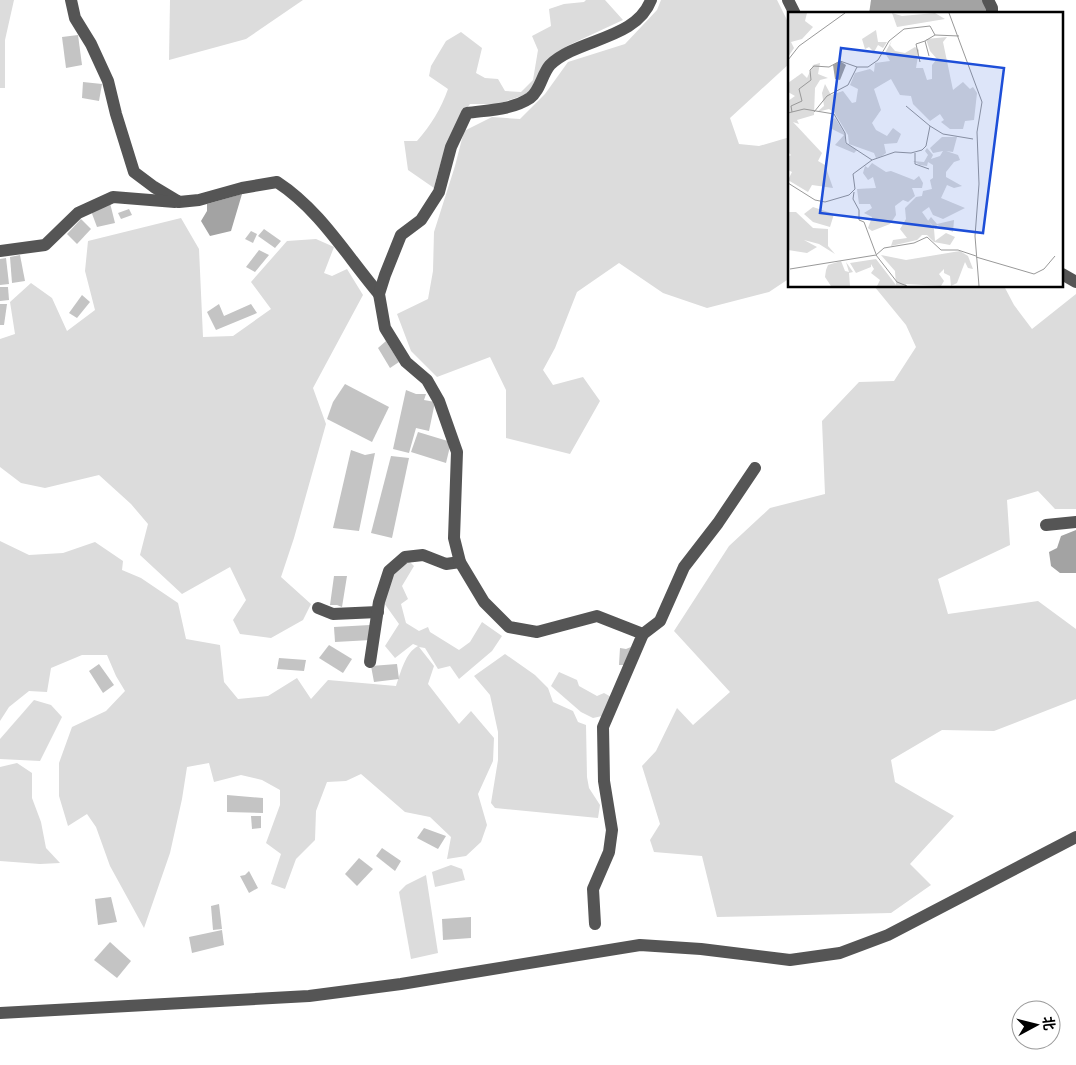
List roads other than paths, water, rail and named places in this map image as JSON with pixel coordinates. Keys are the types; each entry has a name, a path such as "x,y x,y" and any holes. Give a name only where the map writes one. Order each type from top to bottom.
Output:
{"street":[{"path":"71,0 75,18 91,44 108,81 134,172 179,202"},
{"path":"643,634 597,616 537,632 510,627 484,602 460,562 454,538 457,452 439,401 428,380 406,362 385,328 379,294 402,235 422,220 439,192 451,147 467,113 508,108 531,97 550,66 577,48 622,30 647,10 651,0"},
{"path":"788,0 794,12"},
{"path":"988,0 992,12"},
{"path":"0,251 45,245 78,214 113,197 179,202 199,200 242,188 277,182 293,193 316,216 344,248 379,294"},
{"path":"1064,275 1076,282"},
{"path":"595,924 593,889 609,852 612,830 604,781 603,727 643,634 660,622 684,568 754,468"},
{"path":"1046,525 1076,522"},
{"path":"370,662 378,612 389,571 405,557 423,555 446,564 460,562"},
{"path":"318,608 333,614 378,612"},
{"path":"0,1012 309,996 401,984 640,945 701,949 790,960 840,953 888,935 1076,837"}]}
